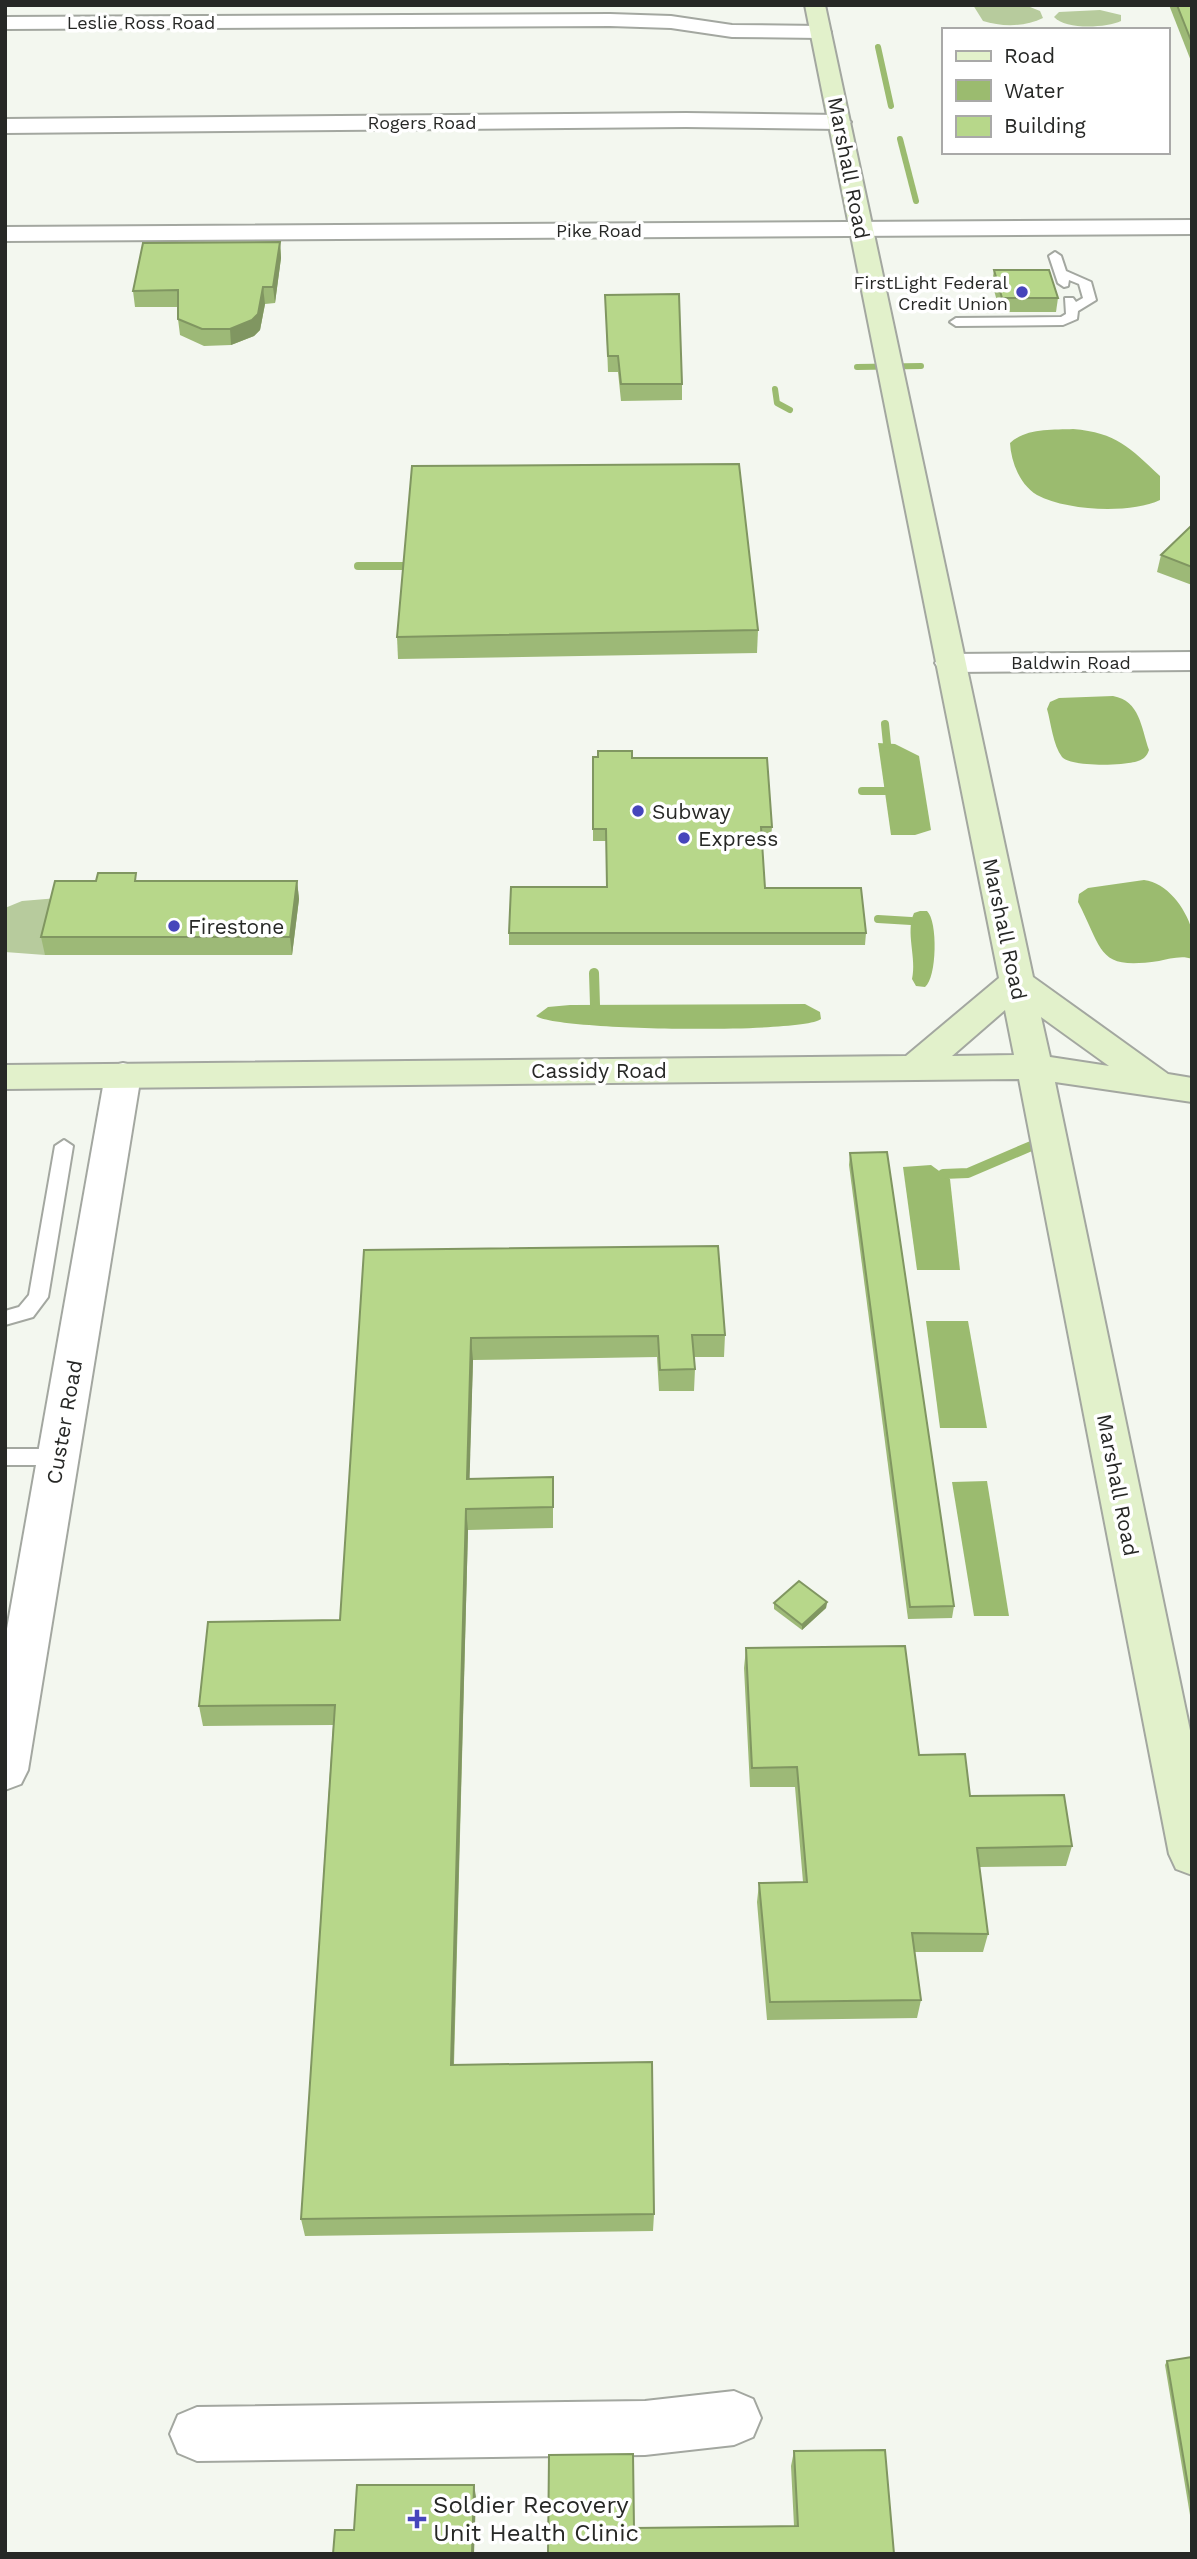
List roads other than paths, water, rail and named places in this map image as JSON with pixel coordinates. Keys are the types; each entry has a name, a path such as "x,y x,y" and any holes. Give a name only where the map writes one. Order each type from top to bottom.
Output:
{"street":[{"name":"Marshall Road","path":"815,5 1034,1067 1192,1854"},
{"name":"Leslie Ross Road","path":"5,23 610,20 671,22 732,31 821,32"},
{"name":"Rogers Road","path":"5,126 672,120 840,122"},
{"name":"Pike Road","path":"5,234 1192,227"},
{"name":"Baldwin Road","path":"950,663 1192,661"},
{"path":"915,1068 1016,982 1175,1086"},
{"name":"Cassidy Road","path":"5,1077 1034,1067 1175,1086"},
{"name":"Custer Road","path":"5,1770 122,1075"},
{"path":"197,2434 645,2428 734,2418"}],"lane":[{"path":"956,323 1063,321 1073,316 1071,305 1090,300 1085,282 1063,278 1055,256"},
{"path":"5,1318 26,1312 38,1297 64,1146"},
{"path":"5,1457 58,1457"}],"water":[{"path":"1073,429 1101,434 1130,449 1160,476 1160,500 1132,507 1098,509 1050,500 1031,491 1018,472 1010,443 1031,432"},
{"path":"1113,696 1129,703 1138,716 1149,750 1146,756 1131,763 1110,765 1075,763 1062,757 1054,740 1047,709 1050,702 1059,698"},
{"path":"878,743 895,744 919,756 931,830 915,835 891,835"},
{"path":"1144,880 1167,891 1185,913 1193,933 1192,959 1180,957 1124,963 1105,954 1099,945 1078,902 1079,894 1088,888"},
{"path":"927,911 931,917 935,949 932,973 925,987 916,986 912,979 911,928 914,913"},
{"path":"805,1004 820,1012 821,1019 804,1024 771,1027 679,1029 587,1025 536,1016 548,1007 570,1005"},
{"path":"931,1165 950,1179 960,1270 917,1270 903,1167"},
{"path":"926,1321 968,1321 987,1428 940,1428"},
{"path":"987,1481 1009,1616 974,1616 952,1482"}],"waterway":[{"path":"878,47 891,106"},
{"path":"900,139 916,201"},
{"path":"857,367 921,366"},
{"path":"775,389 777,403 790,410"},
{"path":"358,566 404,566"},
{"path":"885,724 887,744"},
{"path":"862,791 885,791"},
{"path":"878,919 911,921"},
{"path":"594,973 595,1005"},
{"path":"943,1174 968,1173 1043,1141"}],"place":[{"name":"FirstLight Federal Credit Union","path":"1022,292"},
{"name":"Subway","path":"638,811"},
{"name":"Express","path":"684,838"},
{"name":"Firestone","path":"174,926"},
{"name":"Soldier Recovery Unit Health Clinic","path":"417,2519"}]}
